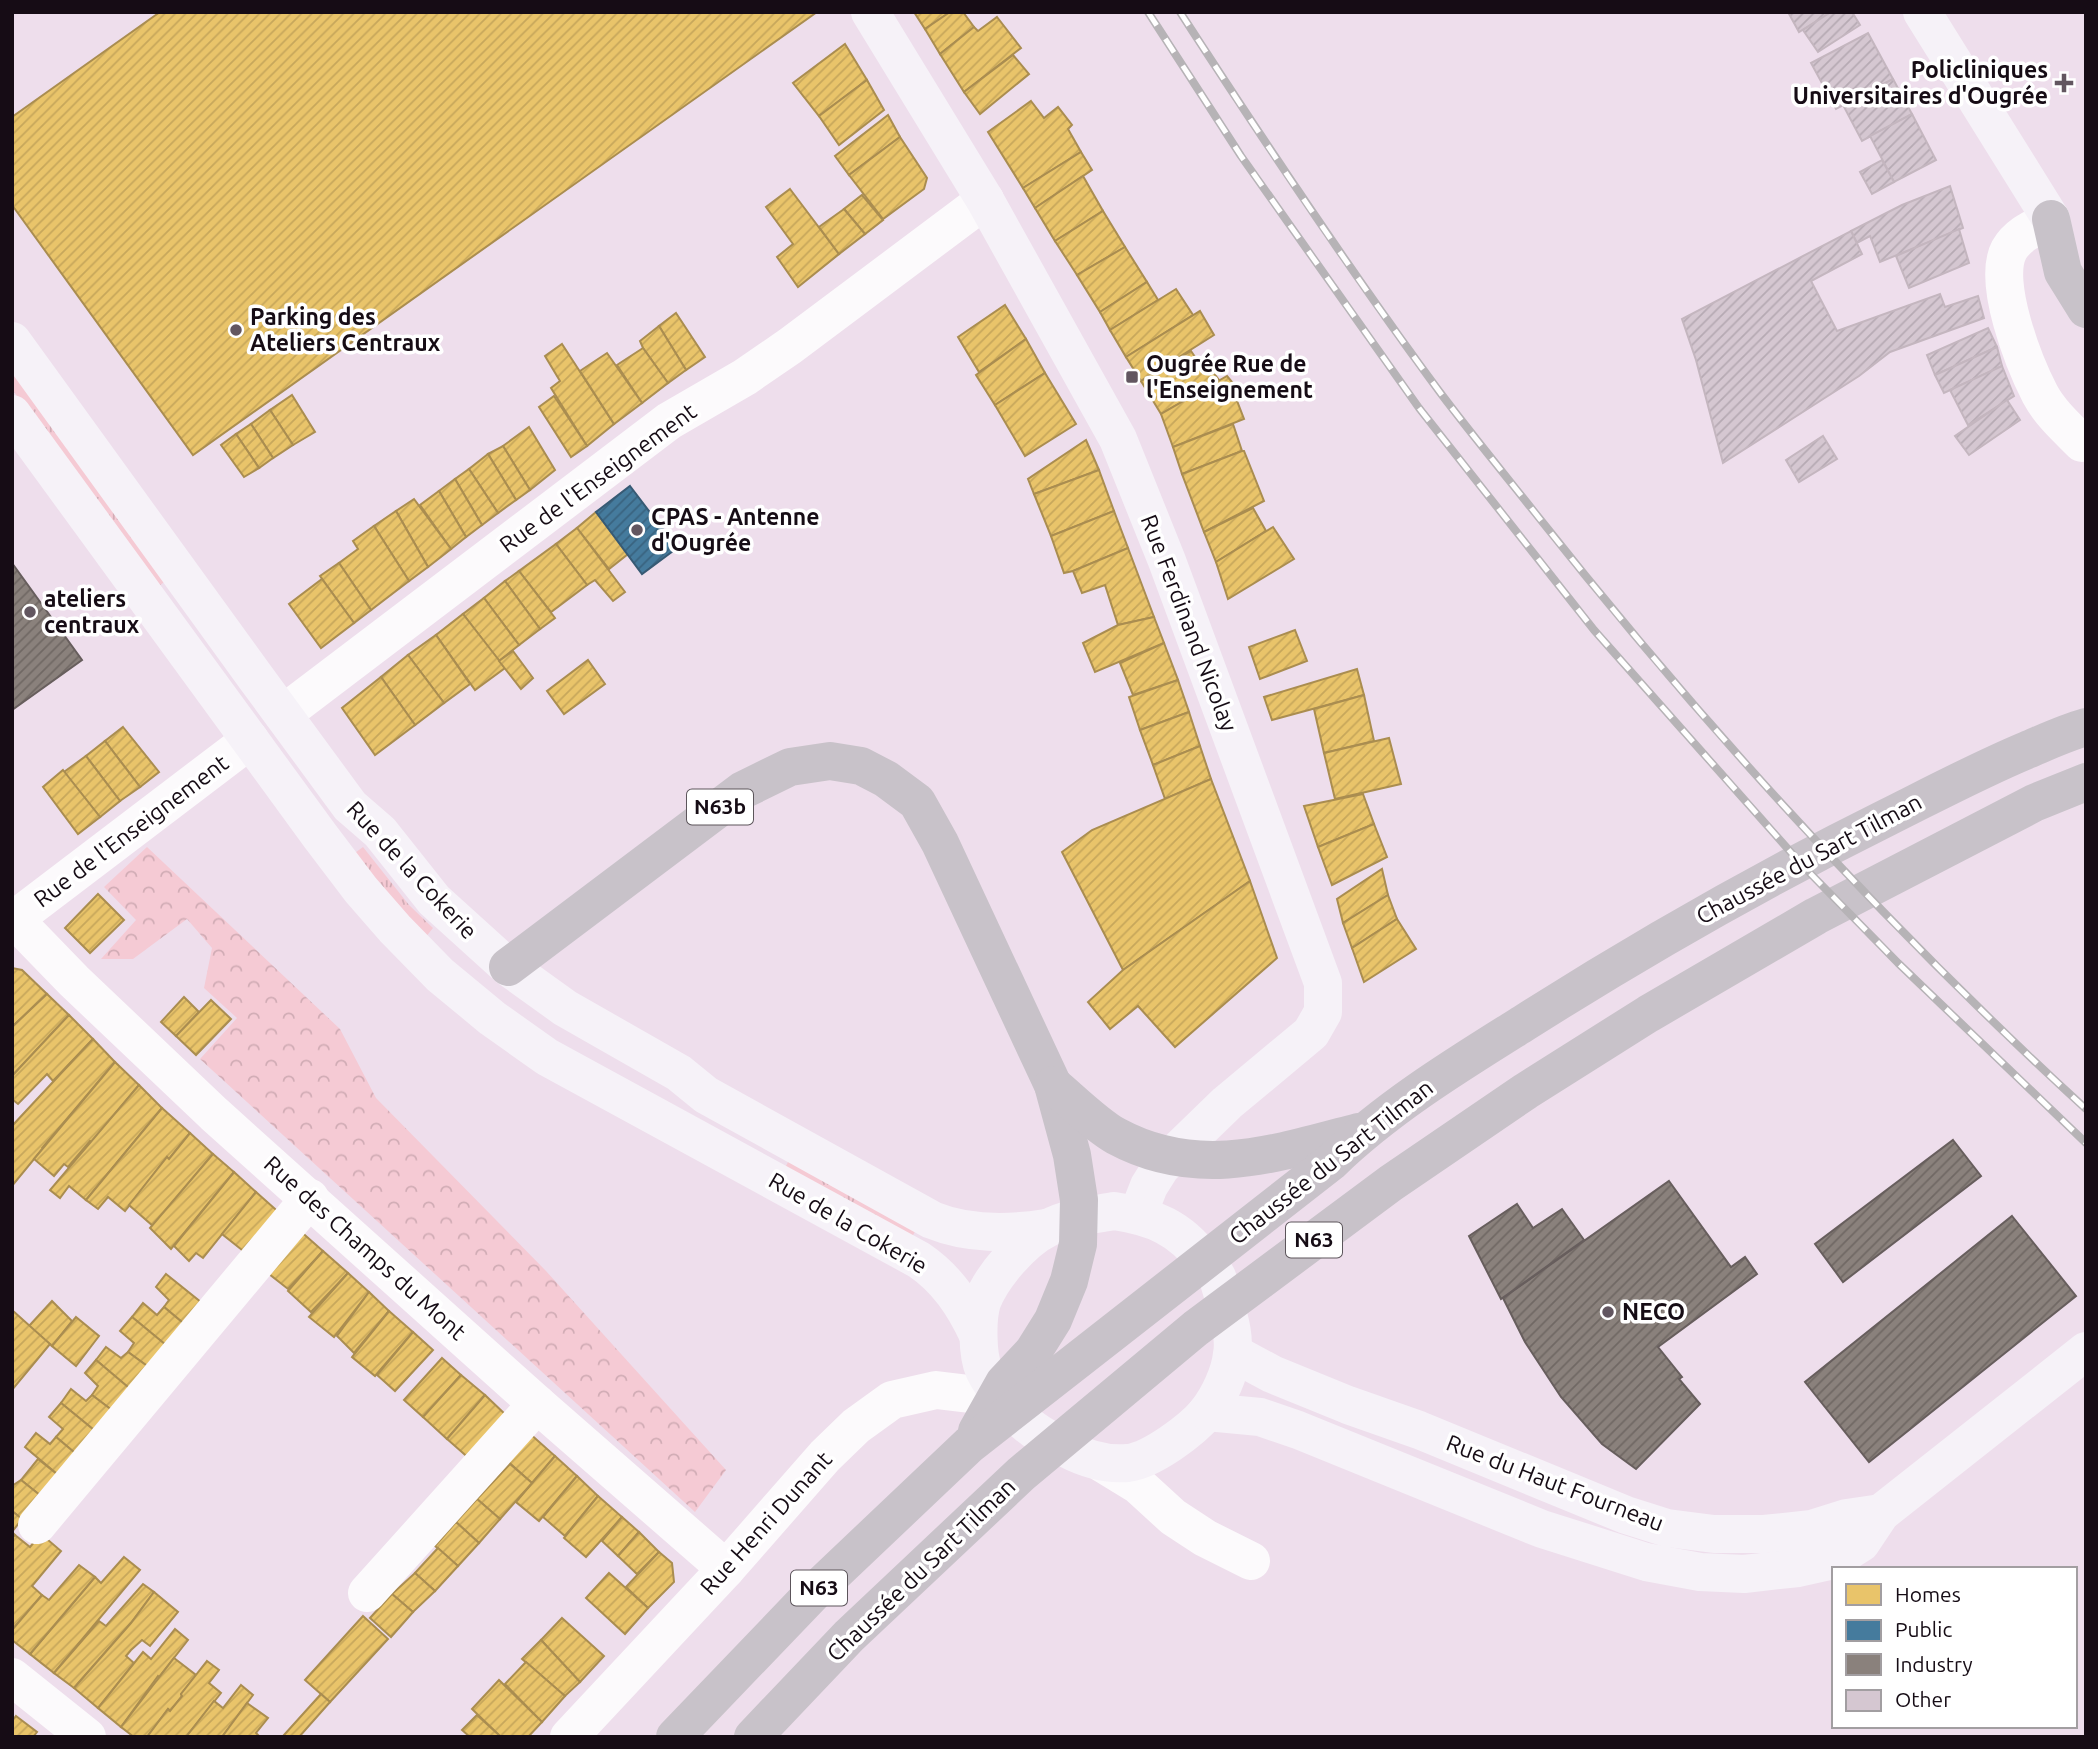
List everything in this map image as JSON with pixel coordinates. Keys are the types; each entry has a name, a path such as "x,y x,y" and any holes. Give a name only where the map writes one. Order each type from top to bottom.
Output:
{"highway":[{"path":"2052,219 2086,241"},
{"path":"2052,219 2063,272 2086,309"},
{"name":"Chaussée du Sart Tilman","path":"676,1737 813,1593 969,1445 1331,1161 1363,1131 1489,1045 1646,947 1832,845 1987,767 2081,726"},
{"name":"N63b","path":"508,967 743,790 790,767 831,761 861,766 886,779 917,802 940,843 1053,1084"},
{"name":"Chaussée du Sart Tilman","path":"753,1737 849,1636 1021,1474 1196,1328 1380,1191 1526,1091 1648,1014 1816,916 2018,811 2086,782"},
{"path":"2018,811 2086,799"},
{"path":"1053,1084 1115,1135 1164,1155 1212,1161 1265,1157 1363,1131"},
{"path":"969,1445 1004,1383 1033,1352 1053,1320 1069,1281 1078,1244 1079,1200 1072,1155 1053,1084"}],"main road":[{"name":"Rue Ferdinand Nicolay","path":"870,12 985,200 1118,439 1167,561 1323,983 1323,1012 1311,1033 1227,1103 1161,1167 1149,1186 1138,1214"},
{"path":"1922,12 2052,219"},
{"name":"Rue de la Cokerie","path":"12,341 350,806 380,832 434,900 508,967 565,1008 679,1073 706,1095 932,1220 954,1227 991,1233 1046,1228"},
{"name":"Rue de la Cokerie","path":"12,414 320,836 395,929 440,975 492,1018 548,1057 900,1248 930,1268 966,1310 978,1335"},
{"path":"1114,1211 1138,1214 1170,1227 1193,1245 1217,1275 1230,1321 1233,1353 1224,1381 1208,1412 1174,1441 1130,1463 1102,1463 1046,1438 1022,1420 1003,1398 983,1369 978,1335 982,1303 998,1274 1026,1243 1046,1228 1067,1219 1114,1211"},
{"path":"1881,1513 2086,1351"},
{"name":"Rue du Haut Fourneau","path":"1233,1353 1272,1374 1348,1405 1419,1430 1626,1515 1667,1528 1714,1534 1763,1534 1812,1529 1847,1517 1881,1513"},
{"name":"Rue du Haut Fourneau","path":"1208,1412 1260,1417 1542,1529 1646,1562 1700,1572 1744,1574 1798,1568 1834,1560 1861,1542 1881,1513"}],"street":[{"name":"Rue de l'Enseignement","path":"283,714 669,421 790,346 985,200"},
{"path":"2052,219 2023,234 2009,250 2002,273 2007,305 2040,395 2082,443"},
{"name":"Rue de l'Enseignement","path":"13,919 250,740"},
{"name":"Rue des Champs du Mont","path":"13,919 176,1078 537,1404 726,1569"},
{"path":"37,1525 310,1198"},
{"name":"Rue Henri Dunant","path":"569,1737 726,1569 825,1456 856,1426 892,1399 936,1390 1003,1398"},
{"path":"367,1593 537,1404"},
{"path":"1102,1463 1138,1485 1173,1517 1205,1538 1251,1561"},
{"path":"12,1677 87,1737"}],"green space":[{"path":"12,366 167,580 156,588 12,389"},
{"path":"147,847 340,1029 376,1098 546,1271 726,1470 695,1512 200,1059 237,1018 204,988 212,948 187,919 133,959 101,959 136,920 104,887"},
{"path":"363,847 409,905 433,928 425,938 352,855"},
{"path":"791,1156 919,1224 911,1239 784,1170"}],"building: Homes":[{"name":"Parking des Ateliers Centraux","path":"160,12 817,12 193,455 12,205 12,117"},
{"path":"914,12 950,12 925,29"},
{"path":"950,12 963,12 974,27 940,54 925,29"},
{"path":"997,17 1021,48 964,92 940,54 974,27 978,31"},
{"path":"845,44 867,80 819,116 793,83"},
{"path":"1013,55 1029,74 980,114 964,92"},
{"path":"867,80 884,110 839,145 819,116"},
{"path":"1031,101 1044,118 1058,107 1072,125 1068,129 1081,152 1023,188 988,132"},
{"path":"888,115 900,137 849,175 835,156"},
{"path":"900,137 927,178 924,189 883,219 849,175"},
{"path":"1081,152 1092,170 1035,208 1023,188"},
{"path":"1083,176 1103,211 1055,241 1035,208"},
{"path":"790,189 839,254 798,287 777,257 793,244 766,207"},
{"path":"862,195 883,220 865,234 844,209"},
{"path":"844,209 865,234 839,254 819,227"},
{"path":"1103,211 1125,247 1077,275 1055,241"},
{"path":"1125,247 1147,282 1100,312 1077,275"},
{"path":"1147,282 1158,300 1110,330 1100,312"},
{"path":"1176,289 1193,315 1126,357 1110,330"},
{"path":"1005,305 1026,339 979,372 958,337"},
{"path":"1200,311 1214,335 1141,381 1126,357"},
{"path":"676,313 705,357 686,370 659,326"},
{"path":"659,326 686,370 668,383 640,341"},
{"path":"1026,339 1045,373 995,405 976,375"},
{"path":"562,344 614,424 587,446 551,388 560,381 545,356"},
{"path":"643,348 668,383 642,403 617,365"},
{"path":"1191,351 1206,373 1212,371 1219,380 1161,414 1141,381"},
{"path":"607,353 642,403 614,424 580,371"},
{"path":"1045,373 1076,424 1025,456 995,405"},
{"path":"1227,376 1237,388 1234,393 1244,419 1173,447 1161,414"},
{"path":"292,395 315,432 293,445 270,410"},
{"path":"554,396 587,446 571,457 539,407"},
{"path":"270,410 293,445 273,458 251,424"},
{"path":"251,424 273,458 259,468 236,434"},
{"path":"1233,424 1242,451 1182,474 1173,447"},
{"path":"529,427 555,470 530,490 503,446"},
{"path":"236,434 259,468 244,477 221,445"},
{"path":"1086,440 1099,470 1034,494 1028,479"},
{"path":"503,446 530,490 516,500 488,454"},
{"path":"1242,451 1264,501 1204,532 1182,474"},
{"path":"488,454 516,500 498,513 469,469"},
{"path":"469,469 498,513 482,525 455,479"},
{"path":"1099,470 1114,511 1051,536 1034,494"},
{"path":"455,479 482,525 466,537 439,491"},
{"path":"439,491 466,537 451,549 420,505"},
{"path":"414,499 451,549 428,567 396,511"},
{"path":"1253,508 1266,531 1216,562 1204,532"},
{"path":"396,511 428,567 409,581 374,526"},
{"path":"1114,511 1128,548 1064,573 1051,536"},
{"path":"596,512 628,554 609,569 577,528"},
{"path":"374,526 409,581 371,610 339,563 358,549 353,541"},
{"path":"1273,527 1294,559 1228,599 1216,562"},
{"path":"577,528 625,592 613,601 595,580 587,585 556,544"},
{"path":"556,544 587,585 551,612 519,571"},
{"path":"1128,548 1154,617 1118,625 1105,585 1082,593 1073,571"},
{"path":"339,563 371,610 354,623 320,576"},
{"path":"519,571 555,618 540,629 505,581"},
{"path":"322,579 354,623 321,648 289,604"},
{"path":"505,581 540,629 519,645 484,598"},
{"path":"484,598 519,645 499,661 463,614"},
{"path":"463,614 505,668 475,690 436,635"},
{"path":"1154,617 1164,643 1095,672 1083,643 1118,625"},
{"path":"1295,630 1307,661 1260,679 1249,647"},
{"path":"436,635 470,684 444,703 408,655"},
{"path":"1164,643 1178,680 1133,695 1120,663"},
{"path":"513,651 533,678 521,689 499,661"},
{"path":"408,655 444,703 415,725 381,677"},
{"path":"588,660 605,684 564,714 547,691"},
{"path":"1357,669 1364,695 1272,720 1264,697"},
{"path":"381,677 415,725 375,755 342,708"},
{"path":"1178,680 1189,712 1140,730 1129,697"},
{"path":"1364,695 1374,741 1324,753 1314,709"},
{"path":"1189,712 1200,746 1153,765 1140,730"},
{"path":"123,727 159,772 140,787 105,741"},
{"path":"1389,738 1401,784 1335,799 1324,753"},
{"path":"105,741 140,787 120,801 86,756"},
{"path":"1200,746 1211,779 1165,799 1153,765"},
{"path":"86,756 120,801 100,817 64,772"},
{"path":"63,770 100,817 78,834 43,787"},
{"path":"1211,779 1250,881 1123,970 1062,852 1092,830"},
{"path":"1363,794 1374,824 1318,847 1304,806"},
{"path":"1374,824 1387,857 1332,885 1318,847"},
{"path":"1382,869 1388,895 1343,923 1337,899"},
{"path":"1250,881 1277,958 1175,1047 1138,1006 1110,1029 1088,1002 1123,970"},
{"path":"98,894 124,920 90,953 65,928"},
{"path":"1388,895 1397,919 1352,948 1343,923"},
{"path":"1397,919 1416,949 1364,982 1352,948"},
{"path":"12,968 22,970 47,994 12,1027"},
{"path":"47,994 69,1015 12,1076 12,1027"},
{"path":"184,997 199,1012 176,1036 161,1022"},
{"path":"211,1000 231,1019 196,1055 176,1036"},
{"path":"69,1015 93,1039 53,1081 47,1074 18,1104 12,1099 12,1076"},
{"path":"93,1039 115,1062 12,1186 12,1126"},
{"path":"115,1062 139,1085 92,1142 90,1141 68,1167 64,1164 54,1176 34,1159"},
{"path":"139,1085 162,1108 86,1200 69,1186 60,1198 50,1190"},
{"path":"162,1108 190,1133 169,1159 167,1157 125,1211 108,1197 98,1209 86,1200"},
{"path":"190,1133 213,1154 153,1226 129,1205"},
{"path":"213,1154 234,1172 171,1249 150,1228"},
{"path":"234,1172 256,1192 203,1258 196,1253 189,1261 174,1246"},
{"path":"256,1192 283,1216 247,1254 222,1234"},
{"path":"298,1229 323,1251 288,1289 264,1270"},
{"path":"323,1251 348,1273 311,1312 288,1291"},
{"path":"348,1273 369,1292 334,1337 309,1317"},
{"path":"166,1274 207,1307 189,1328 164,1307 169,1300 156,1287"},
{"path":"369,1292 389,1311 354,1353 337,1336"},
{"path":"52,1301 72,1321 52,1346 29,1326"},
{"path":"143,1303 157,1315 164,1307 189,1328 172,1350 132,1317"},
{"path":"12,1310 50,1344 12,1390"},
{"path":"389,1311 413,1332 375,1376 352,1357"},
{"path":"76,1317 99,1336 76,1366 52,1346"},
{"path":"132,1317 172,1350 154,1371 128,1352 134,1343 120,1331"},
{"path":"413,1332 433,1350 395,1391 377,1375"},
{"path":"106,1347 121,1358 128,1352 154,1371 135,1393 96,1360"},
{"path":"442,1358 461,1375 423,1417 404,1400"},
{"path":"96,1360 135,1393 117,1414 92,1395 98,1386 85,1373"},
{"path":"461,1375 485,1395 447,1439 423,1417"},
{"path":"71,1389 86,1401 92,1395 117,1414 100,1435 61,1403"},
{"path":"485,1395 509,1418 471,1460 447,1439"},
{"path":"61,1403 100,1435 81,1458 56,1437 63,1429 49,1417"},
{"path":"528,1432 555,1456 532,1483 505,1459"},
{"path":"36,1433 50,1444 56,1437 81,1458 63,1479 25,1447"},
{"path":"555,1456 577,1476 539,1521 516,1502"},
{"path":"38,1459 63,1479 46,1500 21,1480"},
{"path":"510,1464 532,1483 500,1519 477,1499"},
{"path":"577,1476 598,1496 565,1536 543,1517"},
{"path":"21,1480 46,1500 22,1519 12,1511 12,1486"},
{"path":"598,1496 622,1517 586,1557 564,1538"},
{"path":"477,1499 500,1519 479,1543 456,1522"},
{"path":"12,1511 22,1519 12,1532"},
{"path":"622,1517 639,1532 618,1556 602,1541"},
{"path":"456,1522 479,1543 458,1566 435,1546"},
{"path":"639,1532 659,1552 637,1574 618,1556"},
{"path":"41,1534 61,1551 32,1586 42,1595 12,1630 12,1538 15,1535 30,1547"},
{"path":"438,1548 458,1566 435,1591 415,1573"},
{"path":"659,1552 672,1563 674,1582 648,1608 626,1587"},
{"path":"124,1557 140,1570 54,1673 30,1654 95,1577 101,1583"},
{"path":"79,1565 95,1577 30,1654 12,1640 12,1630 42,1595 49,1600"},
{"path":"415,1573 435,1591 413,1612 392,1594"},
{"path":"609,1573 648,1608 625,1634 586,1598"},
{"path":"143,1584 154,1592 131,1623 74,1688 54,1673 99,1621 106,1626"},
{"path":"154,1592 178,1612 150,1646 142,1640 126,1656 134,1663 98,1708 74,1688 131,1623"},
{"path":"392,1594 413,1612 391,1637 370,1618"},
{"path":"363,1616 388,1639 330,1702 305,1680"},
{"path":"562,1618 604,1656 580,1682 541,1640"},
{"path":"175,1629 188,1640 121,1727 98,1708 143,1652 151,1659"},
{"path":"541,1640 580,1682 565,1696 522,1659"},
{"path":"174,1658 196,1675 147,1737 134,1737 121,1727"},
{"path":"207,1661 219,1670 209,1683 221,1693 186,1737 147,1737 168,1709 170,1711 182,1696"},
{"path":"526,1662 565,1696 542,1722 505,1684"},
{"path":"499,1680 542,1722 528,1737 501,1737 472,1709"},
{"path":"241,1685 253,1695 222,1737 186,1737 214,1701 223,1708"},
{"path":"321,1694 330,1702 299,1737 286,1737 284,1735"},
{"path":"247,1703 268,1718 256,1733 258,1735 222,1737"},
{"path":"477,1715 501,1737 470,1737 462,1730"},
{"path":"16,1716 37,1732 33,1737 12,1737 12,1721"}],"building: Public":[{"name":"CPAS - Antenne d'Ougrée","path":"630,486 677,548 642,574 596,512"}],"building: Industry":[{"name":"ateliers centraux","path":"12,563 82,660 12,710"},
{"path":"1953,1140 1981,1176 1843,1282 1815,1244"},
{"name":"NECO","path":"1669,1181 1731,1267 1745,1257 1757,1274 1658,1347 1700,1404 1636,1469 1602,1444 1561,1397 1525,1342 1503,1298"},
{"path":"1517,1204 1533,1228 1562,1209 1584,1240 1501,1299 1469,1236"},
{"path":"2012,1216 2076,1296 1869,1462 1805,1382"}],"building: Other":[{"path":"1788,12 1831,12 1799,32"},
{"path":"1831,12 1852,12 1860,25 1818,52 1803,30"},
{"path":"1868,33 1893,79 1836,109 1811,63"},
{"path":"1893,79 1912,114 1862,141 1843,105"},
{"path":"1912,114 1936,160 1894,182 1870,136"},
{"path":"1882,160 1894,182 1872,194 1860,172"},
{"path":"1950,186 1963,228 1880,262 1870,236 1857,243 1851,231 1902,205"},
{"path":"1959,229 1969,263 1909,288 1896,256"},
{"path":"1851,231 1862,254 1811,281 1837,331 1940,294 1945,307 1978,296 1984,318 1890,352 1859,376 1723,463 1696,360 1682,319"},
{"path":"1988,328 1997,347 1935,375 1927,355"},
{"path":"1997,347 2002,366 1944,393 1935,375"},
{"path":"2002,366 2014,396 1968,425 1950,390"},
{"path":"2007,400 2020,420 1969,455 1955,436"},
{"path":"1823,436 1837,459 1799,482 1786,460"}],"railway":[{"path":"1148,12 1241,156 1419,408 1594,630 1803,866 1898,963 2086,1143"},
{"path":"1180,12 1306,203 1405,345 1596,589 1729,744 1867,895 1938,968 2086,1109"}],"place":[{"name":"Policliniques Universitaires d'Ougrée","path":"2064,83"},
{"name":"Parking des Ateliers Centraux","path":"236,330"},
{"name":"Ougrée Rue de l'Enseignement","path":"1132,377"},
{"name":"CPAS - Antenne d'Ougrée","path":"637,530"},
{"name":"ateliers centraux","path":"30,612"},
{"name":"NECO","path":"1608,1312"}]}
